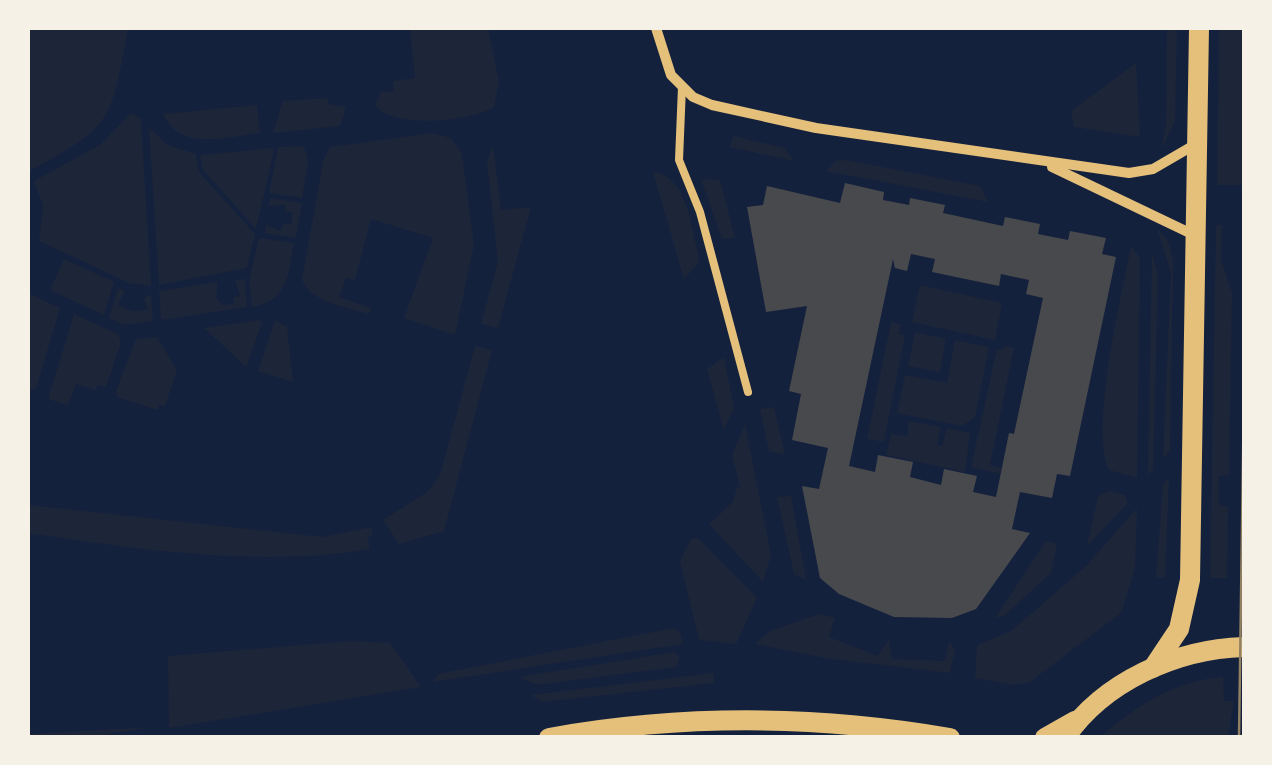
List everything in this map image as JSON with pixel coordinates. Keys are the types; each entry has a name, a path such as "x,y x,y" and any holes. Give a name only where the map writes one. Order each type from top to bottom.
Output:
{"main road":[{"path":"1153,668 1175,637 1189,592 1199,28"},
{"path":"1045,738 1071,729 1116,689 1153,668 1187,655 1244,647"},
{"path":"548,738 671,722 750,719 874,726 950,738"}],"street":[{"path":"656,28 666,66 682,88 712,105 816,128 1047,164 1138,173 1197,144"},
{"path":"1047,164 1104,196 1196,236"}],"lane":[{"path":"682,88 679,160 700,212 748,392"}],"shaded area":[{"path":"28,28 128,29 117,85 103,119 77,143 28,172"},
{"path":"410,28 488,28 499,81 494,107 468,116 432,121 398,118 375,105 381,92 394,91 393,81 415,78"},
{"path":"1167,28 1177,28 1175,121 1161,151 1166,125"},
{"path":"1219,28 1244,28 1242,185 1217,185"},
{"path":"1136,63 1140,137 1074,127 1071,111"},
{"path":"328,98 329,104 346,107 340,126 273,133 283,101"},
{"path":"257,105 260,133 219,139 181,134 163,114"},
{"path":"131,113 141,119 151,286 129,283 39,241 43,205 34,181 100,145"},
{"path":"149,128 168,145 196,154 199,172 255,234 247,268 159,285"},
{"path":"432,133 451,138 462,154 474,245 455,335 404,318 433,238 371,219 355,280 346,278 339,297 371,308 369,314 321,299 302,280 323,161 330,147"},
{"path":"733,136 785,148 794,161 730,147"},
{"path":"493,145 501,210 531,207 498,328 481,324 498,262 487,162"},
{"path":"304,146 308,161 302,198 269,193 278,147"},
{"path":"273,148 256,229 203,170 200,155"},
{"path":"836,161 980,186 988,202 826,171"},
{"path":"653,172 673,183 690,216 699,262 684,279"},
{"path":"701,179 720,180 735,238 722,239"},
{"path":"270,198 302,203 296,238 265,233 266,225 281,231 283,224 291,224 293,213 285,211 285,205 269,206"},
{"path":"1216,225 1222,225 1221,260 1232,293 1229,475 1219,476 1219,505 1228,507 1227,578 1210,578"},
{"path":"1157,228 1168,241 1173,259 1170,451 1163,458 1171,273"},
{"path":"259,238 294,243 288,276 280,293 252,307 249,280"},
{"path":"1131,246 1140,258 1137,478 1109,470 1103,424 1109,360"},
{"path":"1152,252 1158,275 1153,470 1148,475"},
{"path":"64,259 114,282 104,315 50,290"},
{"path":"245,279 247,307 161,320 159,291 218,282 216,298 222,305 234,304 234,297 240,296 235,280"},
{"path":"920,285 1002,303 995,340 912,322"},
{"path":"118,289 125,290 118,305 132,311 148,310 144,298 151,294 153,321 124,325 109,318"},
{"path":"28,293 60,308 36,389 28,390"},
{"path":"74,314 118,334 121,342 106,387 98,385 96,390 76,384 68,405 48,399"},
{"path":"259,320 262,323 246,367 204,328"},
{"path":"275,320 287,327 293,382 258,371"},
{"path":"891,322 901,324 899,334 905,335 884,442 867,439"},
{"path":"915,332 946,339 940,372 908,366"},
{"path":"157,337 177,370 165,406 159,405 157,410 117,397 116,391 136,339"},
{"path":"955,340 989,347 975,417 962,426 897,413 905,375 947,383"},
{"path":"475,346 492,350 444,531 399,544 383,520 427,492 440,475"},
{"path":"1004,346 1014,348 990,465 1001,468 1000,474 971,467 997,349 1003,350"},
{"path":"724,357 734,408 724,430 707,369"},
{"path":"774,407 785,455 769,451 760,409"},
{"path":"909,421 941,427 937,445 942,446 947,428 970,433 965,472 886,455 891,434 907,436"},
{"path":"745,424 771,555 763,582 709,524 733,502 737,486 741,490 732,456"},
{"path":"1169,477 1165,578 1156,577 1163,484"},
{"path":"1109,491 1125,495 1128,503 1087,546 1098,496"},
{"path":"791,496 806,580 794,574 777,497"},
{"path":"28,505 323,537 371,527 373,535 368,536 370,549 329,554 199,554 28,533"},
{"path":"1137,508 1135,569 1121,613 1030,682 1013,685 975,678 977,645 1011,631 1087,565"},
{"path":"698,538 757,598 736,644 699,640 680,561 691,539"},
{"path":"1046,541 1057,544 1051,573 1004,616 995,618"},
{"path":"819,614 835,618 829,637 878,656 889,639 892,659 945,661 949,642 955,649 950,673 831,659 755,644 770,631"},
{"path":"674,628 680,632 683,644 433,682 438,674"},
{"path":"351,641 390,643 421,687 169,728 168,656"},
{"path":"674,652 680,658 676,667 537,685 519,677"},
{"path":"714,673 714,683 542,702 531,695"},
{"path":"1223,677 1224,701 1234,701 1228,737 1100,737 1157,696 1189,683"},
{"path":"152,727 97,736 28,737 28,734"}],"building":[{"path":"845,183 884,192 883,200 909,205 910,198 945,205 943,213 1003,226 1005,217 1040,224 1038,234 1068,240 1070,231 1106,238 1102,254 1116,257 1070,476 1057,474 1052,498 1020,492 1012,529 1030,533 976,609 952,618 894,617 839,594 820,578 802,486 819,489 828,448 792,440 801,394 789,391 807,306 766,312 747,207 763,205 767,186 840,203","holes":["911,254 935,259 932,272 999,286 1001,274 1029,280 1026,294 1043,298 1014,434 1009,433 996,497 973,492 977,476 944,469 941,485 910,477 913,462 878,455 875,472 849,466 893,259 895,268 907,271"]}],"tram line":[{"path":"1239,738 1244,389"}]}
